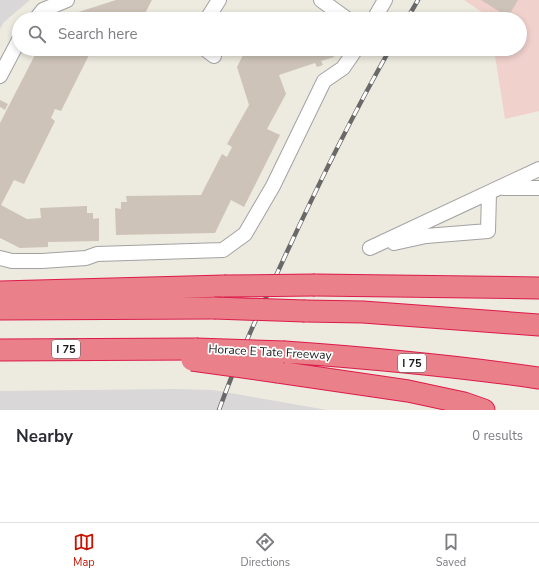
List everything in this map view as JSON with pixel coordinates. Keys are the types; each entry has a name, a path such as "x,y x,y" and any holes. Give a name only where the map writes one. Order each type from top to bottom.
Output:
{"highway":[{"path":"0,292 315,285 539,288"},
{"path":"435,286 539,299"},
{"path":"0,309 214,308 306,310 363,312 539,325"},
{"name":"Horace E Tate Freeway","path":"0,350 131,349 194,354 285,352 361,357 460,367 539,378"},
{"path":"194,354 278,372 408,391 464,403 484,410"}],"lane":[{"path":"42,12 67,0"},
{"path":"211,12 219,0"},
{"path":"321,0 337,12"},
{"path":"378,12 385,0"},
{"path":"0,76 12,53"},
{"path":"0,258 12,261 42,261 86,258 97,254 223,250 245,234 273,186 324,81 343,68 351,56"},
{"path":"494,190 488,231 426,236 370,248 426,222 494,190 539,169"},
{"path":"494,190 539,188"}],"shaded area":[{"path":"0,0 30,0 16,12 12,12 12,15 4,22 0,29"},
{"path":"464,0 539,0 539,111 505,119 495,56 527,56 527,12 482,12"},
{"path":"213,390 327,410 0,410 0,391"}],"building":[{"path":"116,0 152,0 146,12 78,12"},
{"path":"481,0 518,0 511,12 500,12"},
{"path":"34,56 88,56 61,111 55,109 51,118 55,121 24,184 14,180 1,205 27,219 41,218 40,208 87,206 87,213 93,213 93,219 99,218 99,241 48,242 48,247 20,248 0,238 0,123"},
{"path":"242,56 334,57 321,61 323,65 317,67 315,63 279,75 286,94 267,129 280,135 244,207 231,200 215,233 116,235 115,208 121,209 121,202 127,202 126,196 201,195 222,154 227,157 232,147 227,144 249,105 237,67"},
{"path":"0,100 8,104 5,110 0,107"}],"railway":[{"path":"411,12 418,0"},
{"path":"219,410 234,371 298,228 349,125 386,56"}]}
